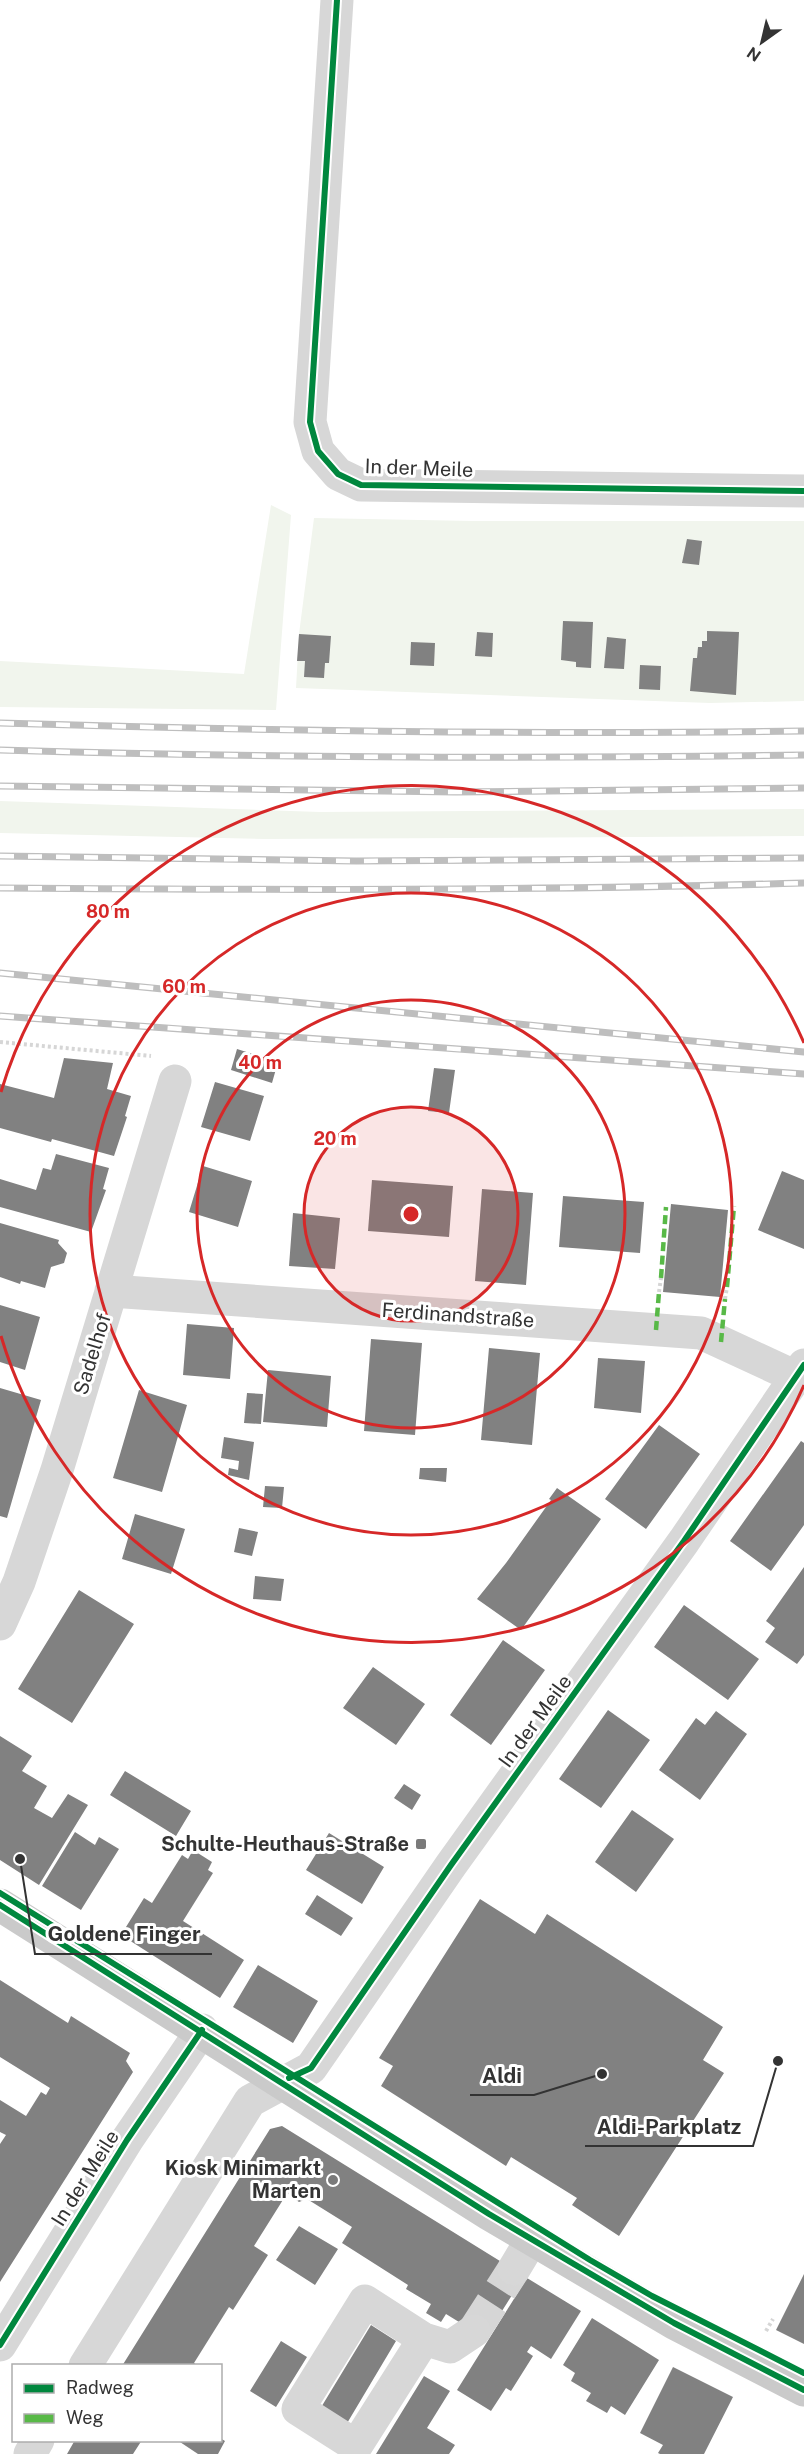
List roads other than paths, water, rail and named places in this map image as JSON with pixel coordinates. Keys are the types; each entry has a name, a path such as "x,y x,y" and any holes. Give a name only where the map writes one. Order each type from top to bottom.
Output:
{"main road":[{"path":"0,1905 202,2030 489,2214 674,2323 804,2390"}],"street":[{"name":"In der Meile","path":"337,0 310,422 318,451 338,474 361,485 804,491"},
{"name":"Sadelhof","path":"0,1624 19,1581 57,1470 111,1291 166,1069"},
{"name":"Ferdinandstraße","path":"111,1291 701,1334 800,1371"},
{"name":"In der Meile","path":"86,2364 250,2101 281,2082 311,2068 451,1865 656,1580 800,1371"},
{"name":"In der Meile","path":"0,2345 127,2140 202,2030"},
{"path":"514,2269 532,2239"},
{"path":"424,2338 450,2347 474,2331"}],"tunnel":[{"path":"474,2331 514,2269"}],"railway":[{"path":"0,723 402,732 804,731"},
{"path":"0,750 402,757 804,755"},
{"path":"0,786 456,792 804,788"},
{"path":"0,856 356,861 804,858"},
{"path":"0,888 402,889 804,883"},
{"path":"0,973 804,1052"},
{"path":"0,1016 804,1074"}],"place":[{"name":"Schulte-Heuthaus-Straße","path":"421,1844"},
{"name":"Goldene Finger","path":"20,1859"},
{"name":"Aldi-Parkplatz","path":"778,2061"},
{"name":"Aldi","path":"602,2074"},
{"name":"Kiosk Minimarkt Marten","path":"333,2180"}]}
